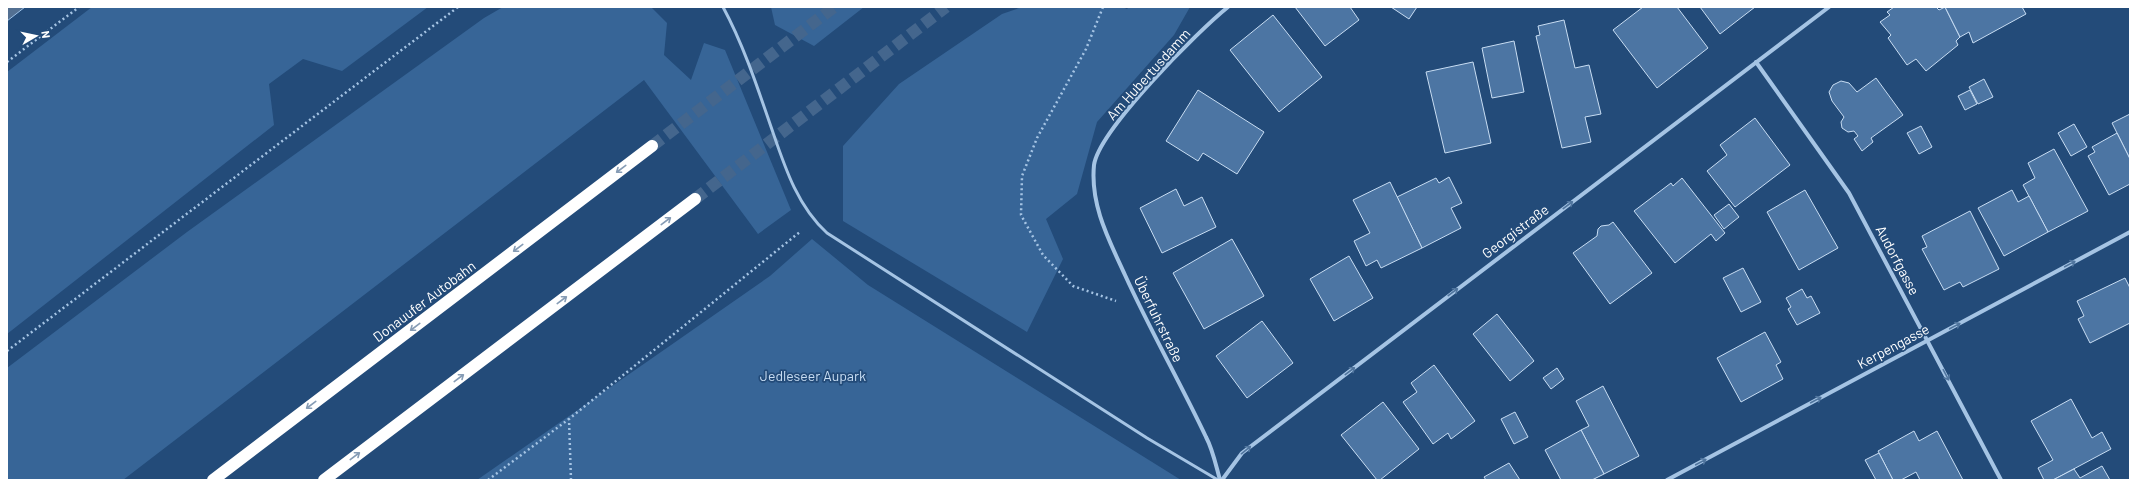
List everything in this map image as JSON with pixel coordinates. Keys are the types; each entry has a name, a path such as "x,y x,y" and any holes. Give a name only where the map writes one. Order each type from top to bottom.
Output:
{"highway":[{"name":"Donauufer Autobahn","path":"213,480 652,146"},
{"path":"324,480 695,200"}],"street":[{"name":"Am Hubertusdamm","path":"1094,164 1108,136 1124,114 1177,55 1228,7"},
{"name":"Georgistraße","path":"1220,480 1242,453 1829,7"},
{"name":"Audorfgasse","path":"1756,62 1850,193 2001,480"},
{"name":"Überfuhrstraße","path":"1094,164 1095,199 1104,230 1141,310 1207,438 1220,480"},
{"name":"Kerpengasse","path":"1667,480 2130,232"}],"lane":[{"path":"724,7 763,104 788,176 814,221 828,233 1147,438 1220,480"}],"path":[{"path":"7,62 79,7"},
{"path":"7,351 458,7"},
{"path":"1103,7 1086,50 1037,138 1022,176 1021,215 1043,255 1073,286 1141,310"},
{"path":"488,480 569,419 814,221"},
{"path":"569,419 571,480"}],"green space":[{"path":"92,7 428,7 342,71 303,59 269,84 274,125 7,334 7,72"},
{"path":"503,7 651,7 667,23 664,55 691,80 704,43 725,50 791,210 758,234 644,80 123,480 7,480 7,368 187,232 484,18"},
{"path":"771,7 864,7 814,46 775,25"},
{"path":"1022,7 1122,7 1127,9 1129,7 1190,7 1174,35 1097,122 1077,194 1046,219 1063,259 1027,332 843,221 843,146 899,84 1002,14"},
{"name":"Jedleseer Aupark","path":"812,239 868,285 1181,480 477,480 770,276"}],"shaded area":[{"path":"7,7 25,7 7,21"}],"building":[{"path":"1295,7 1350,7 1359,20 1325,46"},
{"path":"1391,7 1417,7 1409,19"},
{"path":"1643,7 1677,7 1708,48 1657,88 1613,30"},
{"path":"1700,7 1755,7 1720,34"},
{"path":"1894,7 1936,7 1939,10 1945,7 1960,37 1956,41 1958,45 1926,71 1916,59 1907,65 1888,38 1891,35 1880,22 1890,15 1887,12"},
{"path":"1945,7 2022,7 2026,14 1973,43 1969,32 1960,37"},
{"path":"1273,15 1322,77 1279,112 1230,50"},
{"path":"1564,20 1575,68 1589,65 1601,114 1585,117 1591,142 1562,148 1536,36 1540,35 1538,26"},
{"path":"1514,41 1524,92 1492,98 1482,48"},
{"path":"1473,62 1491,143 1445,153 1426,72"},
{"path":"1876,78 1903,115 1871,138 1873,142 1862,151 1854,139 1858,136 1854,131 1848,132 1842,128 1841,122 1844,117 1832,101 1829,92 1833,85 1841,81 1849,83 1857,92"},
{"path":"1984,79 1993,97 1978,104 1969,87"},
{"path":"1198,90 1264,132 1237,174 1203,153 1198,161 1166,141"},
{"path":"1970,90 1977,104 1965,110 1958,96"},
{"path":"2130,114 2130,159 2112,123"},
{"path":"1755,118 1790,165 1735,207 1707,171 1727,155 1720,145"},
{"path":"2074,124 2087,147 2071,156 2058,133"},
{"path":"1921,126 1932,147 1919,154 1907,133"},
{"path":"2117,133 2130,159 2130,184 2109,195 2088,156 2095,152 2092,147"},
{"path":"2054,149 2088,211 2048,232 2023,185 2035,178 2028,163"},
{"path":"1449,177 1462,203 1451,208 1461,228 1422,248 1397,197 1436,178 1439,183"},
{"path":"1682,178 1725,233 1716,241 1711,234 1675,263 1634,211 1671,183 1673,186"},
{"path":"1390,182 1422,248 1381,268 1377,260 1366,266 1354,241 1370,233 1353,200"},
{"path":"1176,189 1184,206 1202,197 1216,227 1162,253 1140,208"},
{"path":"1805,190 1838,248 1799,270 1767,212"},
{"path":"2012,190 2018,202 2029,196 2048,232 2004,256 1978,208"},
{"path":"1729,204 1739,217 1724,229 1714,215"},
{"path":"1970,211 1999,269 1963,287 1960,282 1944,290 1922,249 1927,247 1922,236"},
{"path":"1613,222 1652,273 1610,304 1573,253 1597,236 1598,229 1601,226 1609,225"},
{"path":"1232,239 1264,296 1204,329 1173,273"},
{"path":"1349,256 1373,298 1334,321 1310,279"},
{"path":"1743,268 1761,302 1741,312 1723,278"},
{"path":"2125,278 2130,288 2130,323 2090,343 2078,319 2084,316 2077,301"},
{"path":"1802,289 1807,298 1811,296 1820,313 1797,325 1788,309 1791,307 1786,298"},
{"path":"1497,314 1534,361 1510,381 1473,334"},
{"path":"1262,321 1293,363 1247,398 1216,356"},
{"path":"1765,332 1781,362 1776,365 1783,379 1741,402 1717,358"},
{"path":"1434,365 1475,421 1451,439 1448,433 1433,444 1403,402 1417,392 1411,383"},
{"path":"1557,368 1564,379 1551,389 1543,378"},
{"path":"1603,386 1639,456 1604,474 1581,430 1589,426 1576,401"},
{"path":"2071,399 2092,438 2102,432 2111,449 2053,480 2044,480 2038,468 2053,460 2031,421"},
{"path":"1383,402 1419,449 1380,480 1377,480 1341,435"},
{"path":"1515,412 1528,437 1514,444 1501,419"},
{"path":"1581,430 1604,474 1592,480 1561,480 1545,450"},
{"path":"1914,431 1919,441 1937,431 1963,480 1920,480 1916,472 1901,480 1893,480 1878,451"},
{"path":"1879,453 1893,480 1876,480 1865,460"},
{"path":"1509,463 1520,480 1486,480 1484,477"},
{"path":"2102,466 2110,480 2053,480 2074,469 2080,478"}],"tunnel":[{"path":"652,146 834,7"},
{"path":"695,199 946,7"}]}
